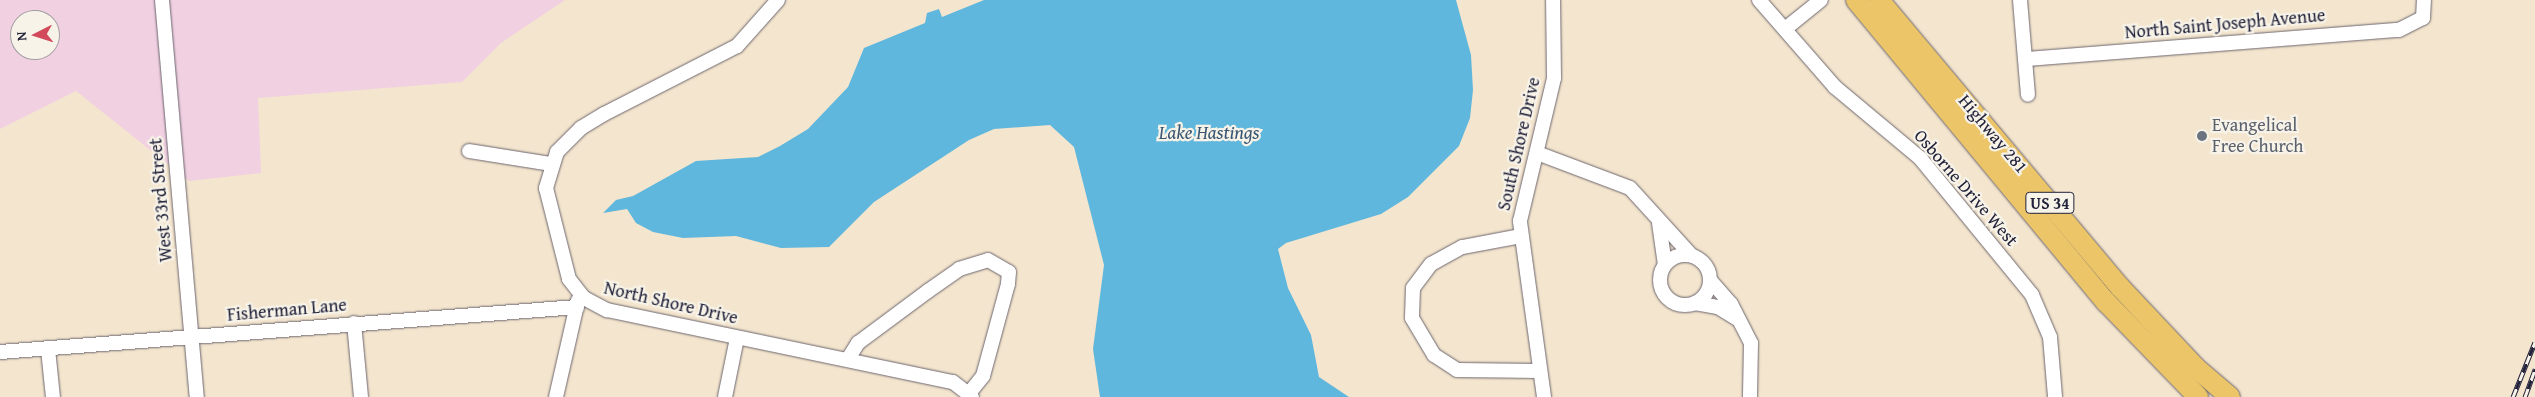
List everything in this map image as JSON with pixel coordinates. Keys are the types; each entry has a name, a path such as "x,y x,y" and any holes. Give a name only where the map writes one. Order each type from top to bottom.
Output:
{"highway":[{"name":"Highway 281","path":"1856,0 2107,302 2198,397"},
{"name":"Highway 281","path":"1879,0 2157,329 2230,397"}],"street":[{"name":"West 33rd Street","path":"162,0 197,397"},
{"name":"North Shore Drive","path":"778,0 737,46 581,128 551,164 546,188 550,212 564,265 578,300 606,310 953,382 971,395 984,376 1008,284 1009,272 988,260 959,270 858,343 848,360"},
{"name":"South Shore Drive","path":"1544,397 1521,236 1522,203 1537,153 1554,78 1553,0"},
{"name":"Osborne Drive West","path":"1759,0 1835,86 1920,158 2016,274 2039,306 2052,357 2055,397"},
{"path":"1785,29 1821,0"},
{"path":"2020,0 2027,59 2028,95"},
{"name":"North Saint Joseph Avenue","path":"2027,59 2399,30 2423,18 2424,0"},
{"path":"469,151 551,164"},
{"path":"1537,153 1618,180 1691,255 1706,266 1710,280 1740,321 1751,343 1750,397"},
{"path":"1659,222 1666,265"},
{"name":"South Shore Drive","path":"1521,236 1462,247 1432,264 1413,288 1412,318 1434,356 1457,370 1540,371"},
{"path":"1691,255 1678,256 1666,265 1660,279 1665,294 1680,304 1695,303 1718,306 1740,321"},
{"path":"1695,303 1705,295 1710,280"},
{"name":"Fisherman Lane","path":"0,352 354,323 578,300"},
{"path":"556,397 578,300"},
{"path":"354,323 361,397"},
{"path":"725,397 738,338"},
{"path":"48,349 52,397"}],"shaded area":[{"path":"0,0 565,0 501,43 462,82 258,98 261,173 189,181 76,91 0,129"}],"water":[{"name":"Lake Hastings","path":"984,0 1456,0 1471,55 1473,90 1470,118 1459,146 1408,197 1381,214 1286,243 1278,249 1288,288 1311,335 1319,377 1349,397 1100,397 1093,349 1104,265 1074,147 1050,125 994,129 969,140 874,202 829,247 781,248 736,236 683,238 653,232 636,223 627,209 603,213 616,200 633,196 696,161 758,157 780,146 808,129 848,87 864,48 925,23 927,13 939,9 942,17"}],"railway":[{"path":"2513,397 2535,342"},
{"path":"2525,397 2535,369"}],"place":[{"name":"Evangelical Free Church","path":"2202,136"}]}
